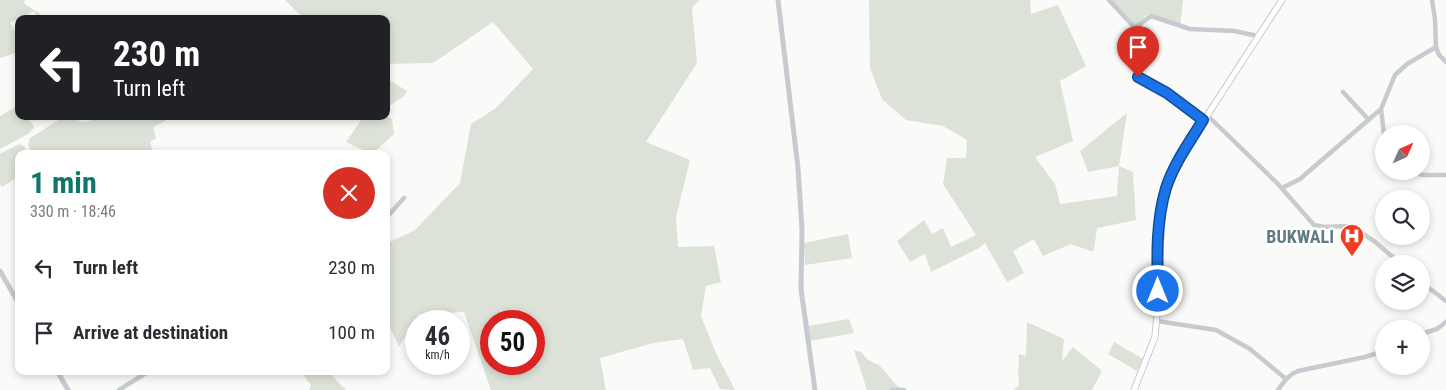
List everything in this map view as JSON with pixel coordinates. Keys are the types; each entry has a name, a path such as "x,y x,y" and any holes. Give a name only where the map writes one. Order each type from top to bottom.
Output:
{"main road":[{"path":"1134,390 1155,337 1157,321 1158,228 1166,187 1179,159 1205,117 1282,0"}],"street":[{"path":"778,0 798,168 802,230 802,288 815,390"},
{"path":"1109,0 1135,28 1150,16 1190,29 1234,31 1258,36"},
{"path":"1432,0 1436,47 1439,55 1446,62"},
{"path":"1282,188 1300,179 1337,145 1369,120 1381,109 1395,75 1407,64 1436,47"},
{"path":"1138,77 1205,117 1282,188 1314,225 1324,227 1348,226 1374,241 1390,255"},
{"path":"1343,92 1369,120"},
{"path":"1381,109 1383,125"},
{"path":"1430,175 1446,175"},
{"path":"390,214 404,198"},
{"path":"0,271 15,297"},
{"path":"1430,289 1446,301"},
{"path":"1157,321 1216,330 1250,349 1286,379"},
{"path":"1430,332 1437,330 1446,322"},
{"path":"1278,390 1292,373 1375,354"},
{"path":"59,375 68,390"},
{"path":"118,390 143,375"},
{"path":"892,390 904,390"}],"shaded area":[{"path":"0,0 25,0 24,3 41,15 36,15 34,11 26,15 15,15 15,20 10,23 15,31 15,53 0,58"},
{"path":"285,0 699,0 692,8 697,63 646,142 690,160 676,217 678,247 714,246 721,282 706,286 701,316 715,351 735,390 720,389 710,368 693,370 683,339 653,343 600,358 606,390 491,390 486,375 545,375 545,310 480,310 480,358 470,329 470,310 405,310 405,337 399,347 390,328 390,242 415,230 460,183 471,124 496,108 533,69 493,22 433,63 390,64 390,15 300,15"},
{"path":"869,0 1030,0 1031,14 1058,5 1086,66 1060,81 1073,141 1035,157 1055,184 1060,204 1117,196 1119,166 1133,172 1136,220 1097,228 1094,250 1091,251 1071,244 1043,256 1034,239 1013,251 1024,273 1007,282 985,243 979,248 931,272 925,254 910,262 897,241 924,220 932,234 943,228 951,247 976,235 943,184 947,158 966,158 967,140 943,126 906,120 882,99 870,68"},
{"path":"1111,0 1183,0 1180,27 1147,15 1136,26"},
{"path":"390,81 407,91 404,96 390,105"},
{"path":"15,107 15,120 29,120 34,128 28,134 0,149 0,116"},
{"path":"1127,113 1119,166 1088,172 1080,151"},
{"path":"392,119 394,134 376,150 363,150 346,142 361,120"},
{"path":"59,120 76,120 82,122 93,120 166,121 153,127 156,138 150,142 153,150 31,150 28,145 30,138"},
{"path":"19,144 24,146 26,150 15,150 15,179 2,187 0,184 0,154"},
{"path":"848,234 852,258 805,265 804,243"},
{"path":"849,319 854,333 810,341 808,326"},
{"path":"1027,322 1064,339 1062,361 1073,347 1102,371 1092,390 1013,390 1019,386 1019,354 1026,356"},
{"path":"1114,342 1143,359 1137,371 1108,354"},
{"path":"854,350 861,352 868,360 879,365 901,390 867,390"},
{"path":"303,375 333,375 332,376 346,390 309,390 311,385"}],"place":[{"name":"BUKWALI","path":"1352,257"}],"route":[{"path":"1138,77 1167,93 1203,120 1179,159 1166,187 1158,228 1158,291"}]}
